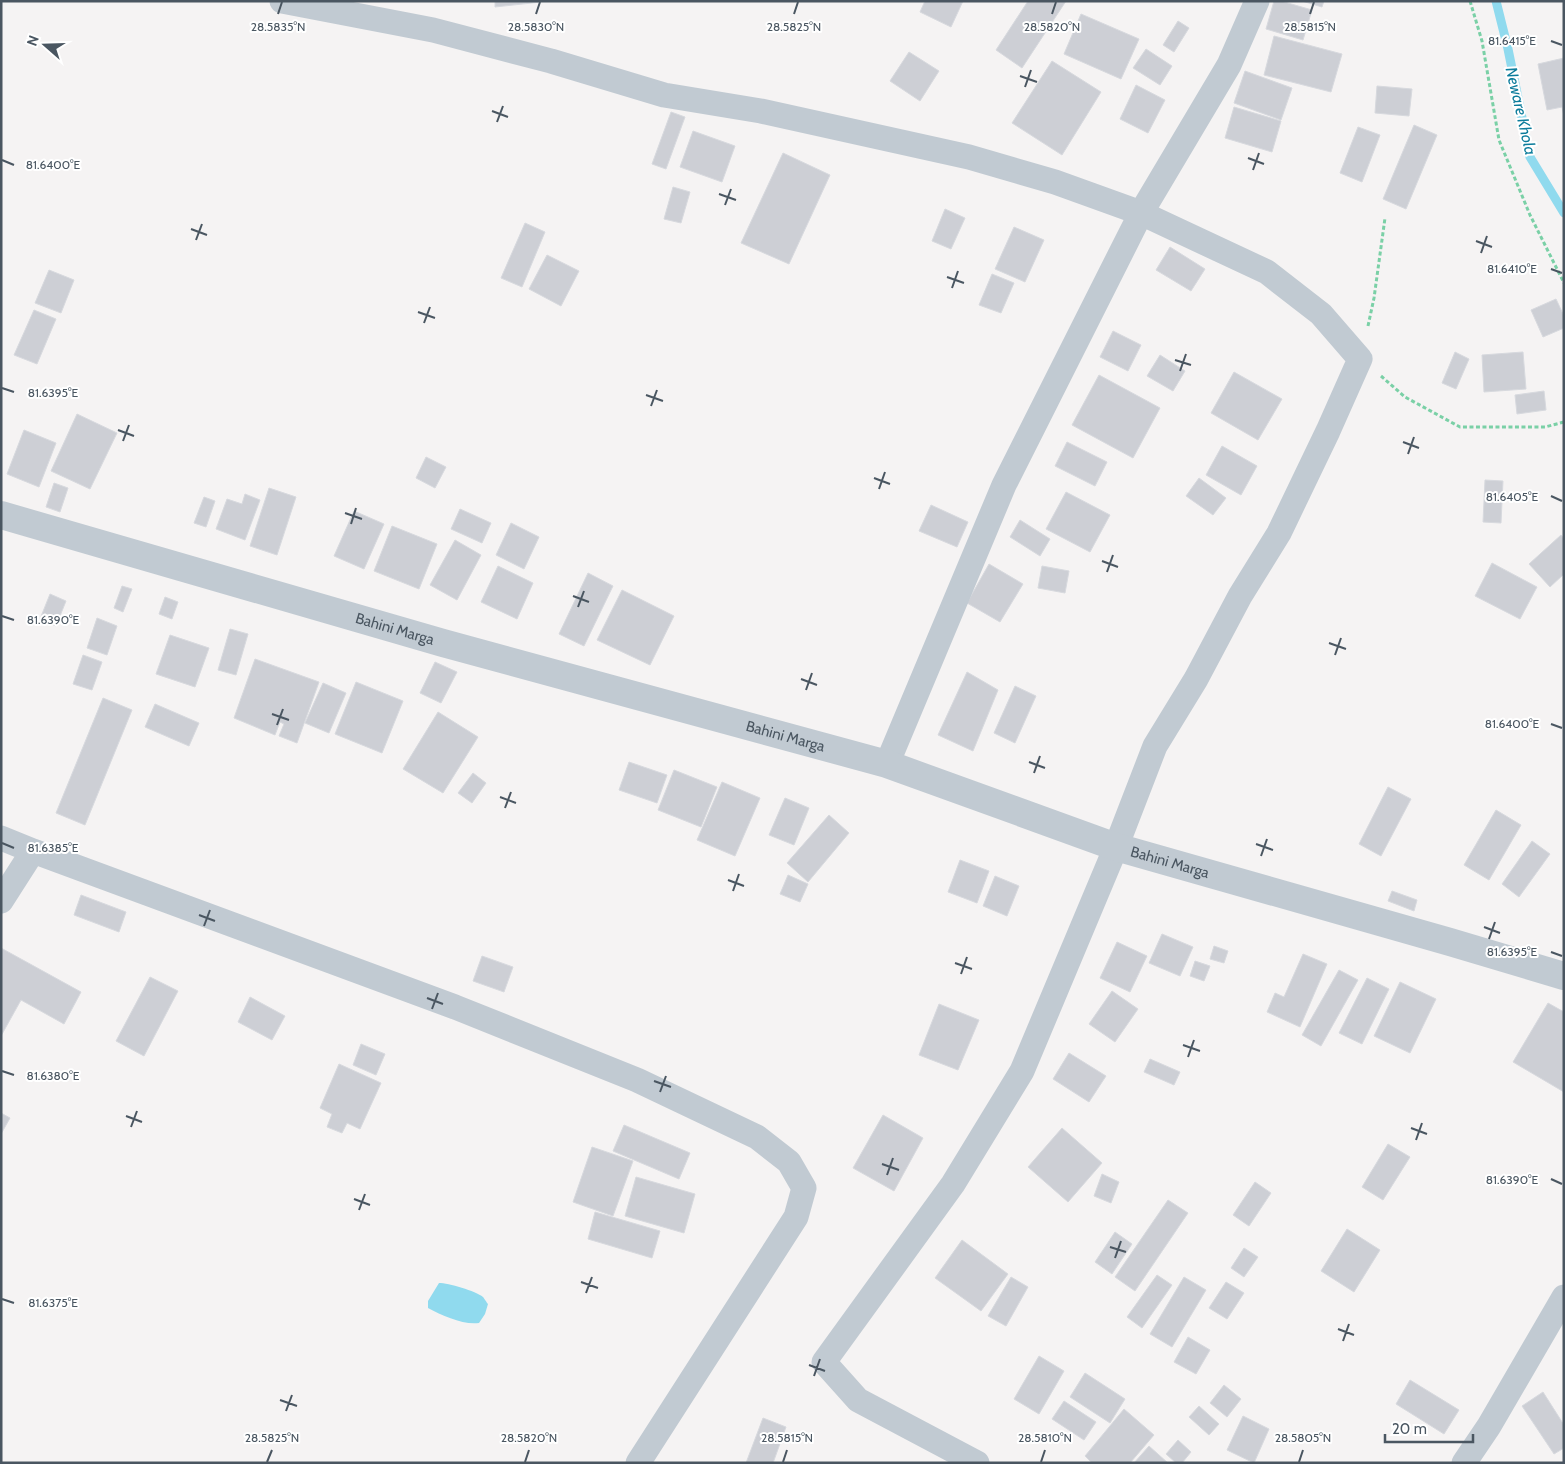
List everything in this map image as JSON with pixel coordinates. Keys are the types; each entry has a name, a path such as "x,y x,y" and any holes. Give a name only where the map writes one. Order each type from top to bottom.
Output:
{"street":[{"path":"282,1 433,30 551,61 664,95 761,111 969,157 1055,182 1142,213 1267,272 1321,314 1360,358 1279,534 1240,596 1196,679 1155,746 1116,847 1022,1071 953,1184 824,1362 858,1400 977,1463"},
{"path":"887,764 1004,485 1142,213 1229,65 1257,1"},
{"name":"Bahini Marga","path":"1,515 443,643 887,764 1116,847 1564,976"},
{"path":"1,838 455,1007 637,1080 757,1137 789,1162 804,1188 796,1217 638,1463"},
{"path":"1,901 33,851"},
{"path":"1464,1463 1489,1426 1564,1297"}],"path":[{"path":"1470,1 1482,41 1499,140 1530,215 1564,283"},
{"path":"1385,218 1374,298 1360,358 1405,396 1460,427 1545,427 1564,422"}],"water":[{"path":"439,1283 462,1288 483,1297 488,1304 485,1314 479,1323 460,1321 428,1308 428,1301"}],"building":[{"path":"495,1 541,1 541,2 495,7"},
{"path":"925,1 963,1 951,27 920,12"},
{"path":"1028,1 1066,1 1022,68 996,50"},
{"path":"1274,1 1281,1 1312,10 1303,40 1266,29"},
{"path":"1302,1 1324,1 1322,7"},
{"path":"1081,14 1139,39 1121,79 1064,54"},
{"path":"1178,21 1189,28 1174,52 1163,45"},
{"path":"1274,36 1342,54 1331,92 1264,75"},
{"path":"1146,49 1172,66 1160,85 1133,68"},
{"path":"909,52 939,71 920,101 890,81"},
{"path":"1564,58 1564,116 1562,107 1547,110 1538,64"},
{"path":"1052,61 1101,92 1062,155 1012,123"},
{"path":"1245,71 1292,88 1281,120 1234,103"},
{"path":"1136,85 1165,100 1148,133 1120,119"},
{"path":"1377,86 1412,89 1409,116 1375,113"},
{"path":"1234,107 1281,121 1272,152 1225,138"},
{"path":"671,112 685,117 666,169 652,164"},
{"path":"1414,125 1437,135 1406,209 1383,199"},
{"path":"1358,127 1380,135 1362,182 1340,173"},
{"path":"693,131 735,146 722,182 680,167"},
{"path":"783,153 830,175 789,264 741,243"},
{"path":"673,187 690,192 681,223 664,219"},
{"path":"945,209 965,218 951,249 932,241"},
{"path":"525,223 545,232 522,287 501,278"},
{"path":"1014,227 1044,240 1025,282 995,269"},
{"path":"1170,247 1205,269 1191,291 1156,270"},
{"path":"547,255 579,271 561,306 529,289"},
{"path":"49,270 74,280 61,313 35,303"},
{"path":"992,274 1014,283 1001,313 979,305"},
{"path":"1556,299 1564,316 1564,328 1543,337 1531,310"},
{"path":"34,310 56,319 37,364 14,355"},
{"path":"1113,331 1141,345 1128,371 1100,357"},
{"path":"1455,352 1469,359 1456,389 1442,383"},
{"path":"1523,352 1526,389 1484,392 1482,355"},
{"path":"1160,355 1185,371 1173,391 1147,376"},
{"path":"1234,372 1282,399 1258,440 1211,413"},
{"path":"1099,375 1160,408 1133,458 1072,425"},
{"path":"1544,391 1546,410 1517,414 1515,395"},
{"path":"77,414 117,433 90,489 51,471"},
{"path":"24,430 56,443 39,487 7,474"},
{"path":"1067,442 1107,462 1095,486 1055,466"},
{"path":"1222,446 1257,466 1241,495 1206,475"},
{"path":"426,457 446,467 435,488 416,478"},
{"path":"1199,478 1226,498 1213,515 1186,496"},
{"path":"1485,480 1503,481 1501,523 1483,522"},
{"path":"54,483 68,488 60,512 46,507"},
{"path":"269,488 296,497 277,555 250,546"},
{"path":"1066,492 1110,515 1090,552 1046,529"},
{"path":"245,494 260,500 245,540 216,529 227,499 242,504"},
{"path":"204,497 215,501 206,527 194,523"},
{"path":"931,505 968,522 957,547 919,531"},
{"path":"460,509 491,523 482,543 451,529"},
{"path":"354,511 384,524 364,569 334,556"},
{"path":"1020,520 1050,539 1040,556 1010,537"},
{"path":"511,523 539,537 524,569 496,555"},
{"path":"392,526 437,544 419,589 374,571"},
{"path":"1561,535 1564,539 1564,574 1550,587 1529,564"},
{"path":"455,540 481,555 457,600 430,585"},
{"path":"1492,563 1537,587 1520,619 1475,596"},
{"path":"989,564 1023,584 1000,622 967,603"},
{"path":"498,566 533,583 517,619 481,602"},
{"path":"1042,566 1069,571 1065,593 1038,588"},
{"path":"588,573 613,586 584,646 559,634"},
{"path":"122,586 132,589 123,612 114,608"},
{"path":"622,590 674,616 650,665 597,640"},
{"path":"50,594 66,601 56,626 40,619"},
{"path":"165,597 178,602 172,619 159,614"},
{"path":"97,618 117,626 107,655 87,648"},
{"path":"230,629 248,634 236,675 218,670"},
{"path":"170,635 209,648 195,687 156,674"},
{"path":"83,655 102,662 92,690 73,684"},
{"path":"255,659 319,682 297,743 279,736 284,724 280,722 275,735 234,718"},
{"path":"435,662 457,672 441,703 420,693"},
{"path":"967,672 998,690 973,751 938,735"},
{"path":"356,682 403,701 382,753 335,734"},
{"path":"323,683 346,693 329,733 305,723"},
{"path":"1015,686 1036,696 1015,743 994,733"},
{"path":"103,698 132,710 85,825 56,813"},
{"path":"155,704 199,723 189,746 145,727"},
{"path":"438,712 478,737 443,793 403,769"},
{"path":"629,762 667,775 657,803 619,790"},
{"path":"674,770 717,787 701,827 658,810"},
{"path":"473,773 486,783 472,803 458,793"},
{"path":"722,782 760,798 735,856 697,840"},
{"path":"1388,787 1411,799 1381,856 1359,844"},
{"path":"785,798 809,808 794,845 769,835"},
{"path":"1496,810 1521,825 1489,880 1464,865"},
{"path":"829,815 849,833 808,882 787,863"},
{"path":"1532,841 1550,854 1519,897 1502,884"},
{"path":"960,860 989,871 977,903 948,892"},
{"path":"788,875 808,884 800,902 780,894"},
{"path":"995,876 1019,886 1007,916 983,906"},
{"path":"1392,891 1417,900 1414,911 1388,901"},
{"path":"81,895 126,912 119,932 74,915"},
{"path":"1162,934 1193,947 1180,976 1149,963"},
{"path":"1117,942 1147,956 1130,992 1100,978"},
{"path":"1214,946 1228,951 1224,963 1210,959"},
{"path":"1,948 81,992 64,1024 21,1000 1,1036"},
{"path":"1303,954 1327,964 1300,1027 1267,1012 1275,993 1284,997"},
{"path":"482,956 513,967 504,992 473,981"},
{"path":"1195,961 1210,966 1204,981 1190,976"},
{"path":"1339,970 1358,980 1321,1046 1302,1035"},
{"path":"150,977 178,991 144,1056 116,1041"},
{"path":"1367,978 1389,989 1362,1044 1339,1033"},
{"path":"1400,982 1436,999 1410,1053 1374,1036"},
{"path":"1112,991 1138,1009 1115,1042 1089,1024"},
{"path":"250,997 285,1016 272,1040 238,1022"},
{"path":"1548,1003 1564,1012 1564,1092 1513,1062"},
{"path":"939,1004 979,1020 958,1070 919,1055"},
{"path":"361,1044 385,1054 376,1075 353,1065"},
{"path":"1069,1053 1106,1076 1089,1102 1053,1079"},
{"path":"1150,1059 1180,1072 1174,1085 1144,1072"},
{"path":"339,1064 381,1083 360,1129 347,1123 342,1133 327,1127 332,1114 320,1108"},
{"path":"1,1113 10,1118 1,1134"},
{"path":"883,1115 923,1138 894,1191 853,1168"},
{"path":"624,1125 690,1153 679,1179 613,1151"},
{"path":"1062,1128 1102,1163 1068,1202 1028,1167"},
{"path":"1388,1144 1410,1157 1383,1200 1362,1187"},
{"path":"592,1147 633,1161 613,1216 573,1202"},
{"path":"1102,1174 1119,1182 1111,1203 1094,1196"},
{"path":"636,1177 695,1194 684,1233 625,1216"},
{"path":"1255,1182 1271,1193 1249,1226 1233,1215"},
{"path":"1168,1200 1188,1213 1135,1291 1115,1277"},
{"path":"595,1212 660,1231 652,1258 588,1239"},
{"path":"1347,1229 1380,1250 1354,1292 1321,1271"},
{"path":"1115,1232 1132,1244 1112,1274 1095,1262"},
{"path":"962,1240 1008,1274 981,1311 935,1278"},
{"path":"1244,1248 1258,1257 1244,1277 1231,1268"},
{"path":"1157,1275 1172,1285 1142,1328 1127,1317"},
{"path":"1011,1277 1028,1287 1006,1326 988,1316"},
{"path":"1184,1277 1206,1290 1172,1347 1150,1334"},
{"path":"1226,1282 1244,1293 1227,1319 1209,1308"},
{"path":"1188,1337 1210,1350 1196,1374 1174,1362"},
{"path":"1039,1356 1064,1371 1039,1414 1014,1399"},
{"path":"1085,1373 1125,1399 1110,1423 1070,1397"},
{"path":"1410,1380 1459,1410 1444,1434 1396,1404"},
{"path":"1224,1385 1241,1399 1227,1417 1210,1403"},
{"path":"1543,1392 1564,1425 1564,1448 1554,1454 1522,1406"},
{"path":"1064,1401 1096,1422 1084,1440 1052,1419"},
{"path":"1199,1406 1219,1424 1209,1435 1189,1417"},
{"path":"1124,1409 1154,1435 1130,1463 1092,1463 1085,1456"},
{"path":"1243,1416 1269,1429 1254,1463 1227,1450"},
{"path":"763,1418 786,1427 773,1463 746,1463"},
{"path":"1178,1440 1191,1452 1182,1463 1176,1463 1166,1454"},
{"path":"1149,1446 1168,1463 1134,1463"}],"waterway":[{"name":"Neware Khola","path":"1496,1 1508,49 1530,157 1564,213"}]}
